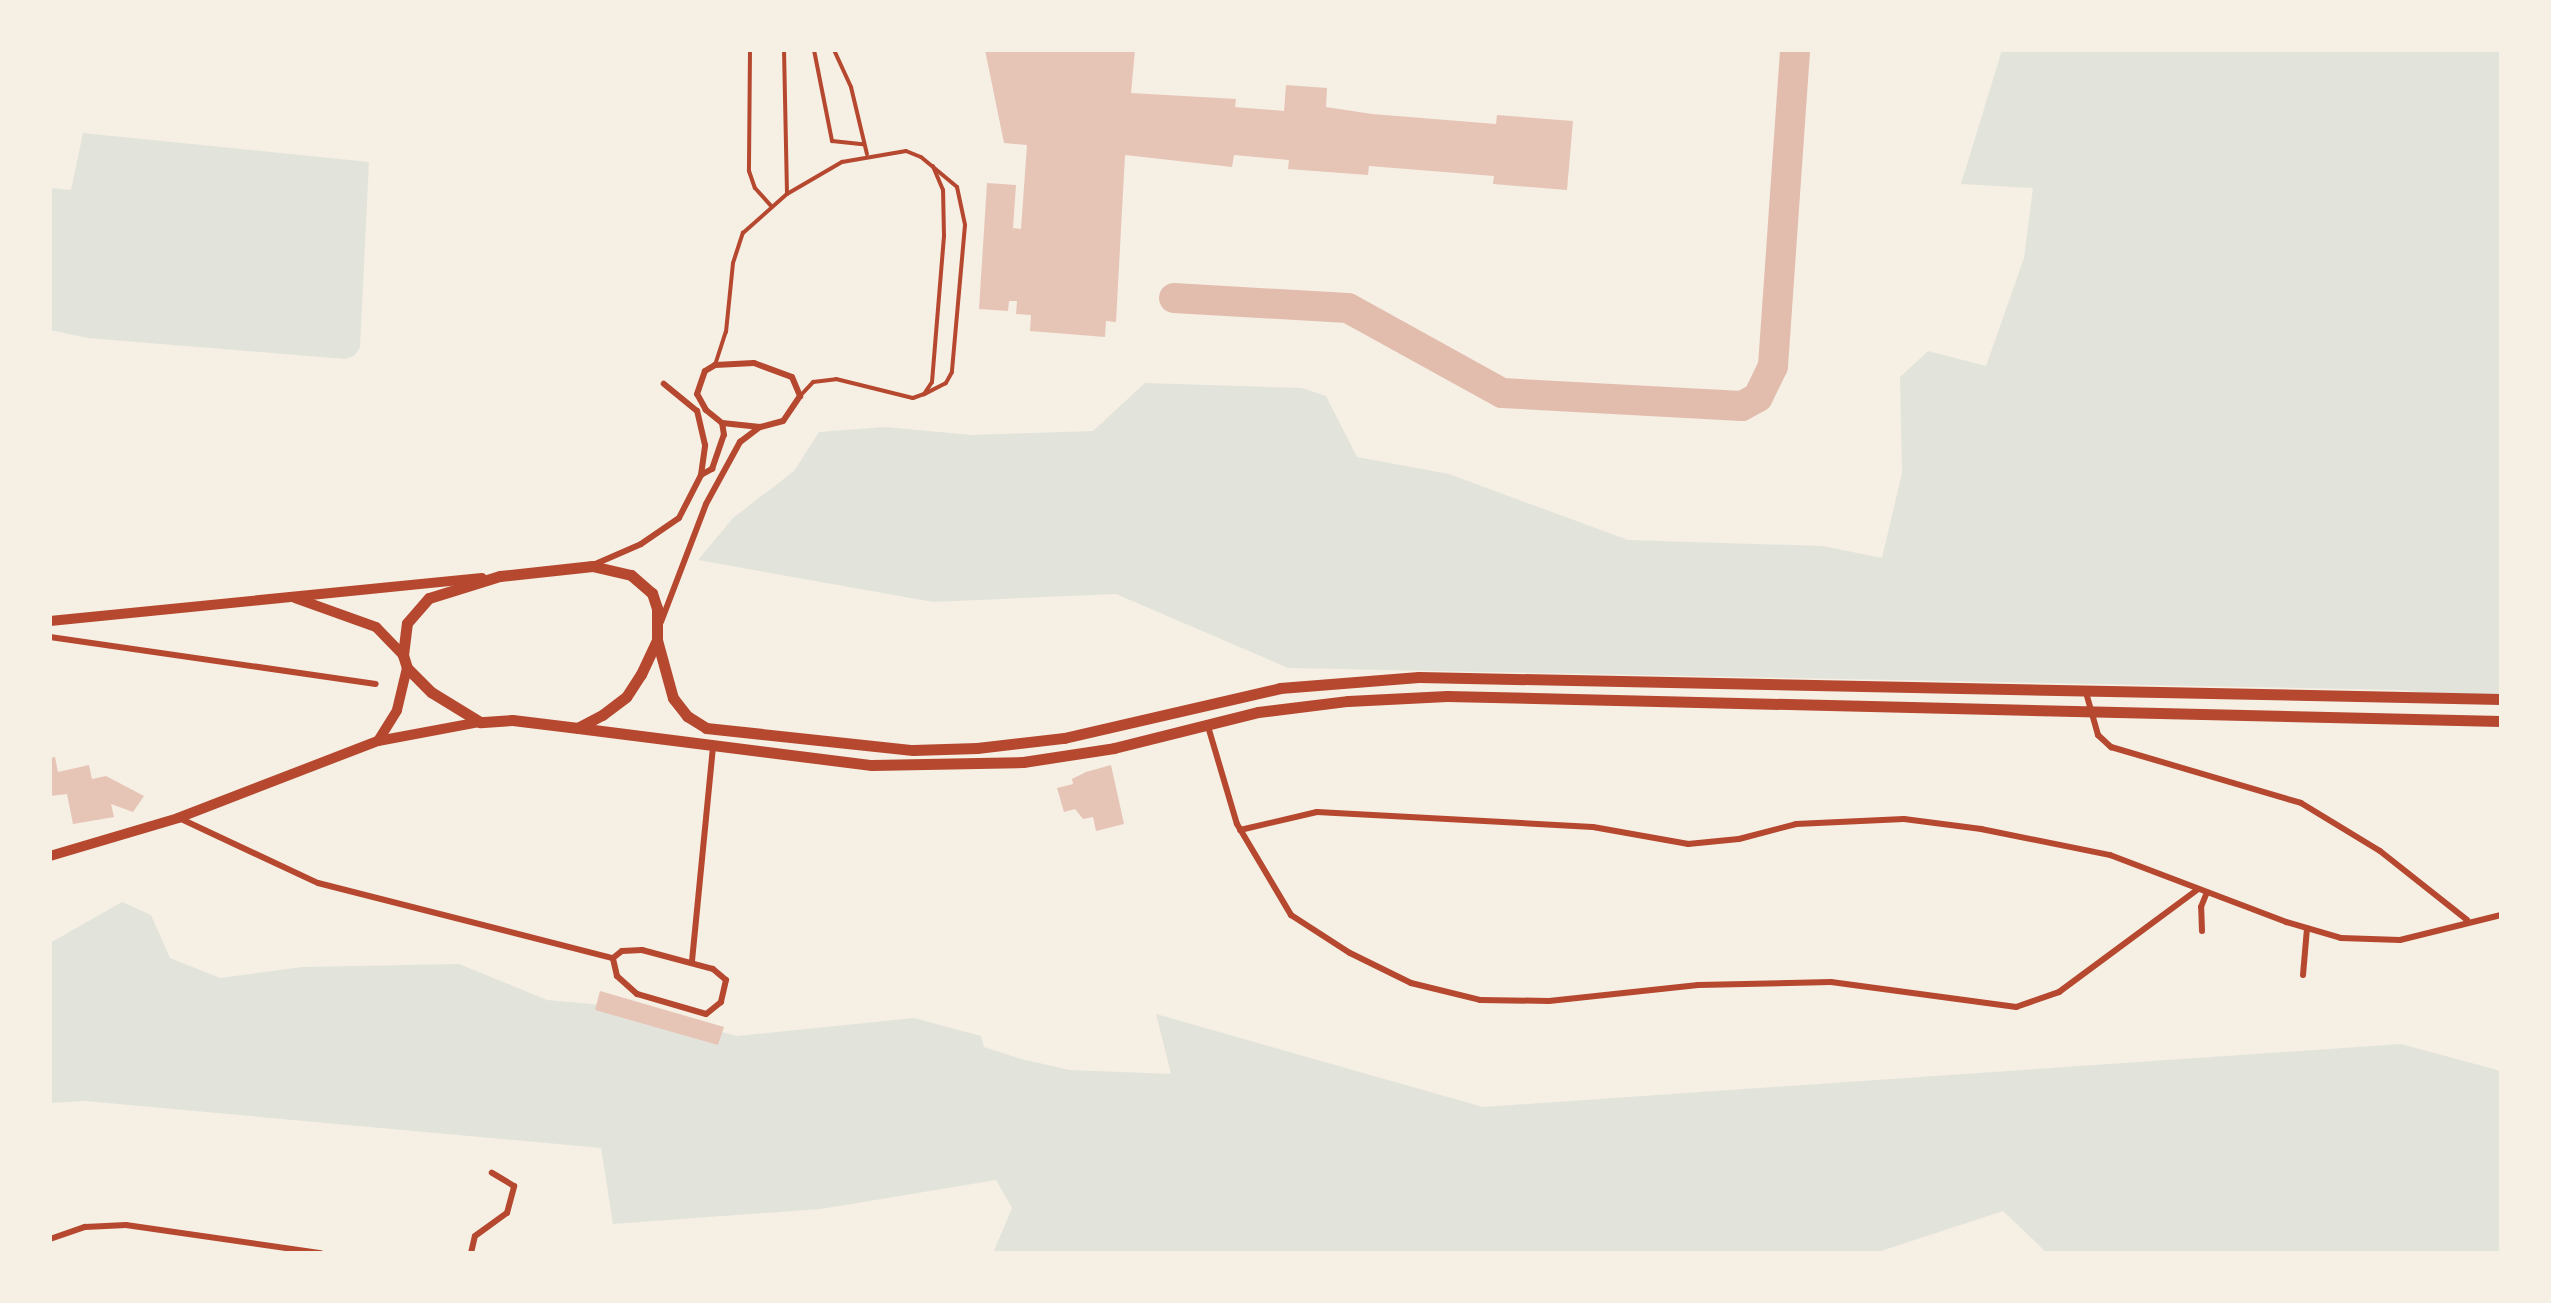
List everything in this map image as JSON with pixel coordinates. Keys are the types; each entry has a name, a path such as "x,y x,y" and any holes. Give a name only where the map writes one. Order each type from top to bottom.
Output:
{"highway":[{"path":"2501,698 1828,688 1420,676 1280,688 1064,738 977,748 912,750 706,728 687,716 673,698 657,636 652,592 631,575 592,566 500,576 428,598 407,623 405,661 431,692 480,722 512,720 872,764 1023,762 1114,748 1207,722 1348,701 1447,696 2501,721"},
{"path":"578,728 626,698 657,636"}],"main road":[{"path":"50,621 500,576"},
{"path":"289,596 376,627 405,661 398,710 378,741"},
{"path":"50,856 178,818 378,741 480,722"}],"street":[{"path":"754,362 778,369 792,377 800,396 783,421 760,427 722,423 706,410 698,394 699,380 715,365 754,362"},
{"path":"592,566 641,544 679,518 701,475 705,445 697,410 664,384"},
{"path":"701,475 712,470 718,456 724,435 722,423"},
{"path":"657,636 706,504 740,442 760,427"},
{"path":"50,637 376,684"},
{"path":"2085,689 2098,735 2111,747 2257,788 2341,825 2426,883 2467,920"},
{"path":"1207,722 1240,830 1291,915 1350,953 1411,983 1480,1000 1549,1002 1698,985 1831,982 2016,1007 2059,992 2203,890"},
{"path":"692,961 714,744"},
{"path":"1240,830 1316,812 1593,827 1688,844 1739,839 1796,824 1904,819 1981,829 2110,855 2341,938 2400,940 2467,920 2501,916"},
{"path":"178,818 318,883 613,958"},
{"path":"2202,932 2203,890"},
{"path":"2302,975 2306,928"},
{"path":"642,950 692,961 726,980 721,1002 706,1014 637,994 618,976 613,958 622,951 642,950"},
{"path":"471,1253 475,1236 507,1214 514,1186 492,1173"},
{"path":"50,1238 84,1228 126,1225 321,1253"}],"lane":[{"path":"750,50 749,170 755,188 772,206"},
{"path":"784,50 787,194"},
{"path":"814,50 832,141 863,144"},
{"path":"834,50 851,87 868,155"},
{"path":"715,365 726,332 732,262 743,234 772,206 842,162 868,155 906,152 934,166 957,187 966,239 952,372 946,383 924,394 898,398 836,379 813,382 800,396"},
{"path":"924,394 932,382 944,236 943,190 934,166"}],"shaded area":[{"path":"2002,50 2501,50 2501,701 2399,690 1288,668 1116,594 933,602 698,560 733,518 794,471 819,432 885,427 972,435 1093,431 1145,383 1302,388 1326,396 1357,457 1449,474 1628,540 1823,546 1882,558 1902,473 1900,377 1928,351 1986,366 2024,258 2033,188 1961,184"},
{"path":"83,133 369,162 360,347 355,355 346,359 88,338 50,330 50,188 71,190"},
{"path":"122,902 151,915 170,958 220,978 302,967 459,964 547,1000 626,1007 737,1036 914,1018 981,1036 984,1047 1070,1070 1171,1074 1156,1014 1483,1107 2401,1044 2501,1071 2501,1253 2047,1253 2003,1211 1875,1253 993,1253 1012,1208 996,1180 821,1209 613,1224 601,1148 85,1101 50,1103 50,943"}],"building":[{"path":"985,50 1135,50 1131,93 1236,99 1235,107 1284,111 1286,85 1327,88 1326,107 1372,114 1496,124 1497,115 1573,121 1567,190 1493,184 1494,176 1369,166 1368,175 1288,169 1289,160 1234,155 1232,167 1125,155 1116,322 1106,321 1105,337 1030,331 1031,315 1016,314 1017,301 1009,301 1008,311 979,309 987,183 1016,185 1013,228 1021,229 1027,145 1004,143"},
{"path":"55,757 58,772 89,765 92,779 106,776 144,796 133,812 111,804 114,817 73,824 67,794 50,796 50,758"},
{"path":"1111,765 1124,824 1096,831 1093,817 1083,819 1075,809 1064,812 1057,788 1073,784 1072,779 1086,772"},
{"path":"600,991 724,1027 718,1045 595,1010"}],"taxiway":[{"path":"1174,298 1348,308 1502,393 1742,406 1758,397 1773,366 1795,50"}]}
